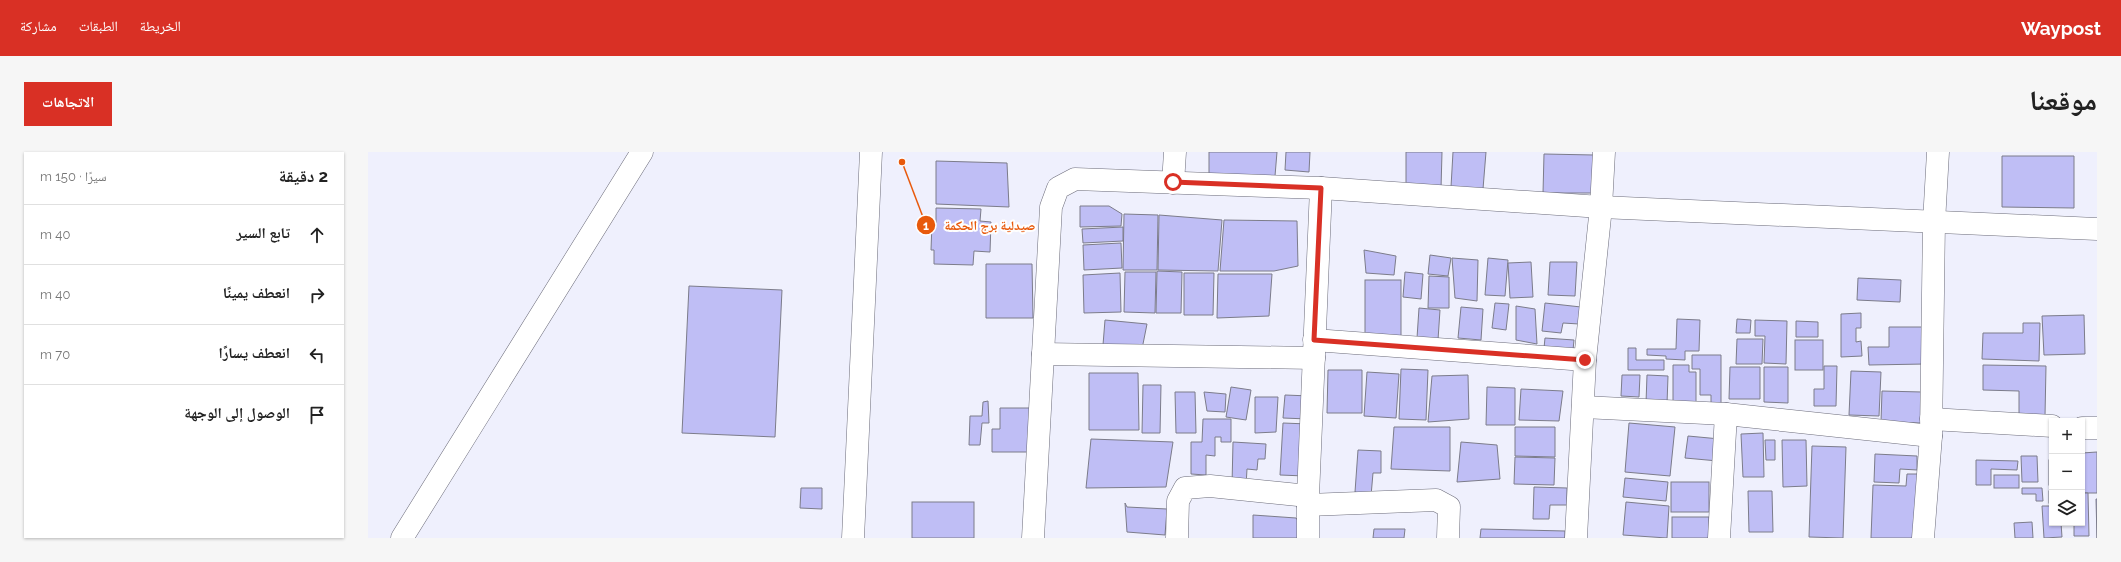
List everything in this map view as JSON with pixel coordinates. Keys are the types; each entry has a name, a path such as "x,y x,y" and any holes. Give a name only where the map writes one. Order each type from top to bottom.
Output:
{"street":[{"path":"402,538 642,152"},
{"path":"853,538 870,152"},
{"path":"1173,182 1175,152"},
{"path":"1576,538 1585,360 1601,207 1604,152"},
{"path":"1923,538 1931,428 1934,222 1938,152"},
{"path":"1033,538 1051,206 1058,188 1075,180 1321,188 1601,207 2097,229"},
{"path":"1308,538 1308,501 1321,188"},
{"path":"1043,354 1314,349 1585,360"},
{"path":"1583,407 1726,414 1931,428 2049,426"},
{"path":"1719,538 1726,414"},
{"path":"2085,428 2097,428"},
{"path":"1177,538 1178,502 1185,488 1210,486 1308,501 1436,500 1449,507 1448,538"}],"building":[{"path":"1209,152 1277,152 1275,176 1209,174"},
{"path":"1286,152 1310,152 1309,172 1285,170"},
{"path":"1406,152 1442,152 1441,189 1406,188"},
{"path":"1453,152 1486,152 1483,189 1451,187"},
{"path":"1544,154 1594,155 1593,193 1543,193"},
{"path":"2002,156 2074,156 2074,208 2002,207"},
{"path":"936,161 1007,163 1009,207 936,204"},
{"path":"1080,206 1109,206 1122,214 1121,226 1080,227"},
{"path":"936,208 981,209 980,221 991,222 990,252 974,251 973,265 934,264 934,250 931,250 932,223 936,223"},
{"path":"1124,214 1158,215 1157,270 1123,270"},
{"path":"1159,215 1222,220 1218,271 1158,270"},
{"path":"1224,220 1297,221 1298,266 1274,271 1220,271"},
{"path":"1123,227 1123,241 1083,243 1082,229"},
{"path":"1121,243 1122,268 1084,270 1083,245"},
{"path":"1364,250 1396,256 1394,275 1366,273"},
{"path":"1430,255 1451,258 1448,276 1428,274"},
{"path":"1452,258 1478,260 1477,301 1455,298"},
{"path":"1488,258 1508,260 1505,296 1485,295"},
{"path":"1531,262 1533,297 1510,298 1508,263"},
{"path":"1550,262 1577,262 1575,296 1548,295"},
{"path":"986,264 1032,264 1033,318 986,318"},
{"path":"1157,271 1182,272 1181,313 1156,313"},
{"path":"1125,272 1156,272 1155,313 1124,312"},
{"path":"1405,272 1423,274 1421,299 1403,297"},
{"path":"1120,273 1121,312 1084,313 1083,275"},
{"path":"1184,273 1214,273 1213,315 1184,315"},
{"path":"1218,274 1272,274 1269,316 1217,318"},
{"path":"1429,276 1449,277 1449,308 1428,308"},
{"path":"1858,278 1901,280 1900,302 1857,300"},
{"path":"1365,280 1401,280 1401,336 1365,336"},
{"path":"689,286 782,290 775,437 682,433"},
{"path":"1495,303 1509,304 1506,330 1492,328"},
{"path":"1545,303 1581,307 1579,324 1563,323 1561,333 1542,331"},
{"path":"1516,306 1535,309 1537,344 1516,340"},
{"path":"1461,307 1483,309 1481,340 1458,338"},
{"path":"1419,308 1440,310 1438,340 1417,338"},
{"path":"1861,313 1861,328 1856,328 1856,342 1861,341 1862,356 1841,357 1841,314"},
{"path":"2084,315 2085,354 2044,355 2042,316"},
{"path":"1677,319 1700,320 1699,351 1685,351 1685,360 1666,359 1666,356 1647,355 1647,349 1676,349"},
{"path":"1737,319 1751,320 1750,333 1736,333"},
{"path":"1105,320 1147,324 1142,349 1103,345"},
{"path":"1755,320 1787,321 1786,364 1764,363 1765,336 1755,336"},
{"path":"1796,321 1818,322 1818,337 1796,337"},
{"path":"2023,323 2040,323 2039,361 1982,359 1983,333 2023,333"},
{"path":"1889,327 1924,327 1925,364 1869,365 1868,347 1889,347"},
{"path":"1545,338 1574,340 1573,350 1544,348"},
{"path":"1737,339 1763,339 1762,364 1736,364"},
{"path":"1795,340 1823,340 1823,370 1795,370"},
{"path":"1628,348 1636,348 1636,360 1664,360 1664,370 1628,370"},
{"path":"1692,355 1721,355 1721,404 1711,404 1711,395 1700,395 1700,369 1692,369"},
{"path":"1673,365 1689,365 1689,372 1696,372 1696,405 1673,405"},
{"path":"1983,365 2046,366 2045,416 2019,416 2019,391 1983,390"},
{"path":"1824,366 1837,366 1836,406 1814,406 1814,389 1824,389"},
{"path":"1730,367 1760,367 1760,399 1729,399"},
{"path":"1764,367 1788,367 1788,403 1764,402"},
{"path":"1401,369 1428,370 1426,420 1399,419"},
{"path":"1328,370 1362,370 1362,413 1327,413"},
{"path":"1851,371 1881,372 1879,416 1849,415"},
{"path":"1367,372 1399,374 1396,418 1364,416"},
{"path":"1089,373 1138,373 1139,430 1089,430"},
{"path":"1468,375 1469,419 1428,422 1432,376"},
{"path":"1622,375 1640,375 1639,397 1621,396"},
{"path":"1647,375 1668,376 1667,404 1646,403"},
{"path":"1143,385 1161,385 1160,433 1142,433"},
{"path":"1231,387 1251,390 1246,420 1226,417"},
{"path":"1487,387 1515,388 1515,425 1486,425"},
{"path":"1521,389 1563,391 1559,421 1519,420"},
{"path":"1882,391 1922,392 1921,423 1881,422"},
{"path":"1175,392 1195,392 1196,433 1176,433"},
{"path":"1204,392 1226,394 1225,412 1207,411"},
{"path":"1285,395 1310,396 1308,419 1283,418"},
{"path":"1255,397 1278,397 1276,432 1255,433"},
{"path":"988,401 989,423 982,423 980,445 969,445 970,416 982,416 983,402"},
{"path":"1000,408 1031,408 1031,452 992,452 992,429 1000,429"},
{"path":"1203,419 1231,419 1231,442 1221,442 1221,437 1215,437 1215,456 1206,455 1206,475 1191,474 1191,442 1202,442"},
{"path":"1283,423 1308,424 1305,476 1280,475"},
{"path":"1629,423 1675,427 1670,476 1625,472"},
{"path":"1394,427 1450,427 1450,471 1391,469"},
{"path":"1515,427 1555,427 1555,457 1515,456"},
{"path":"1763,433 1764,477 1743,477 1741,434"},
{"path":"1688,436 1720,439 1718,461 1685,458"},
{"path":"1091,439 1173,442 1166,487 1086,488"},
{"path":"1765,440 1775,440 1775,460 1766,460"},
{"path":"1782,440 1806,440 1807,486 1783,487"},
{"path":"1233,442 1266,444 1265,459 1258,459 1257,470 1247,469 1246,486 1232,485"},
{"path":"1461,442 1497,445 1500,479 1457,482"},
{"path":"1812,446 1846,447 1843,538 1809,537"},
{"path":"1358,450 1381,451 1381,473 1373,473 1371,496 1355,492"},
{"path":"2097,452 2097,493 2085,493 2085,453"},
{"path":"1875,454 1917,456 1917,470 1900,469 1899,483 1874,482"},
{"path":"2021,456 2037,456 2038,482 2022,482"},
{"path":"1515,457 1555,458 1554,485 1514,484"},
{"path":"1976,460 2018,461 2017,470 1991,469 1991,485 1976,485"},
{"path":"1907,474 1919,474 1916,538 1871,538 1873,485 1906,486"},
{"path":"1994,475 2019,475 2019,488 1994,488"},
{"path":"1625,478 1668,482 1666,501 1623,497"},
{"path":"1671,482 1709,482 1709,512 1671,512"},
{"path":"1534,487 1567,488 1567,505 1550,505 1549,519 1533,519"},
{"path":"801,488 822,488 822,509 800,508"},
{"path":"2022,488 2042,488 2043,501 2036,501 2036,494 2022,494"},
{"path":"1748,491 1772,491 1773,532 1749,532"},
{"path":"2085,493 2088,493 2089,536 2074,536 2074,526 2085,526"},
{"path":"2096,499 2097,499 2097,538"},
{"path":"912,502 974,502 974,538 912,538"},
{"path":"1626,502 1669,506 1667,538 1623,535"},
{"path":"1125,503 1127,507 1167,509 1165,535 1127,532"},
{"path":"2042,506 2049,506 2049,526 2061,526 2062,537 2044,538"},
{"path":"1253,515 1296,518 1302,526 1300,538 1253,538"},
{"path":"1672,517 1709,517 1709,538 1672,538"},
{"path":"2032,522 2033,538 2015,538 2014,523"},
{"path":"1374,529 1405,529 1404,538 1373,538"},
{"path":"1481,529 1565,531 1565,538 1480,538"}],"place":[{"name":"صيدلية برج الحكمة","path":"902,162"}],"route":[{"path":"1173,182 1321,188 1314,340 1585,360"}]}
